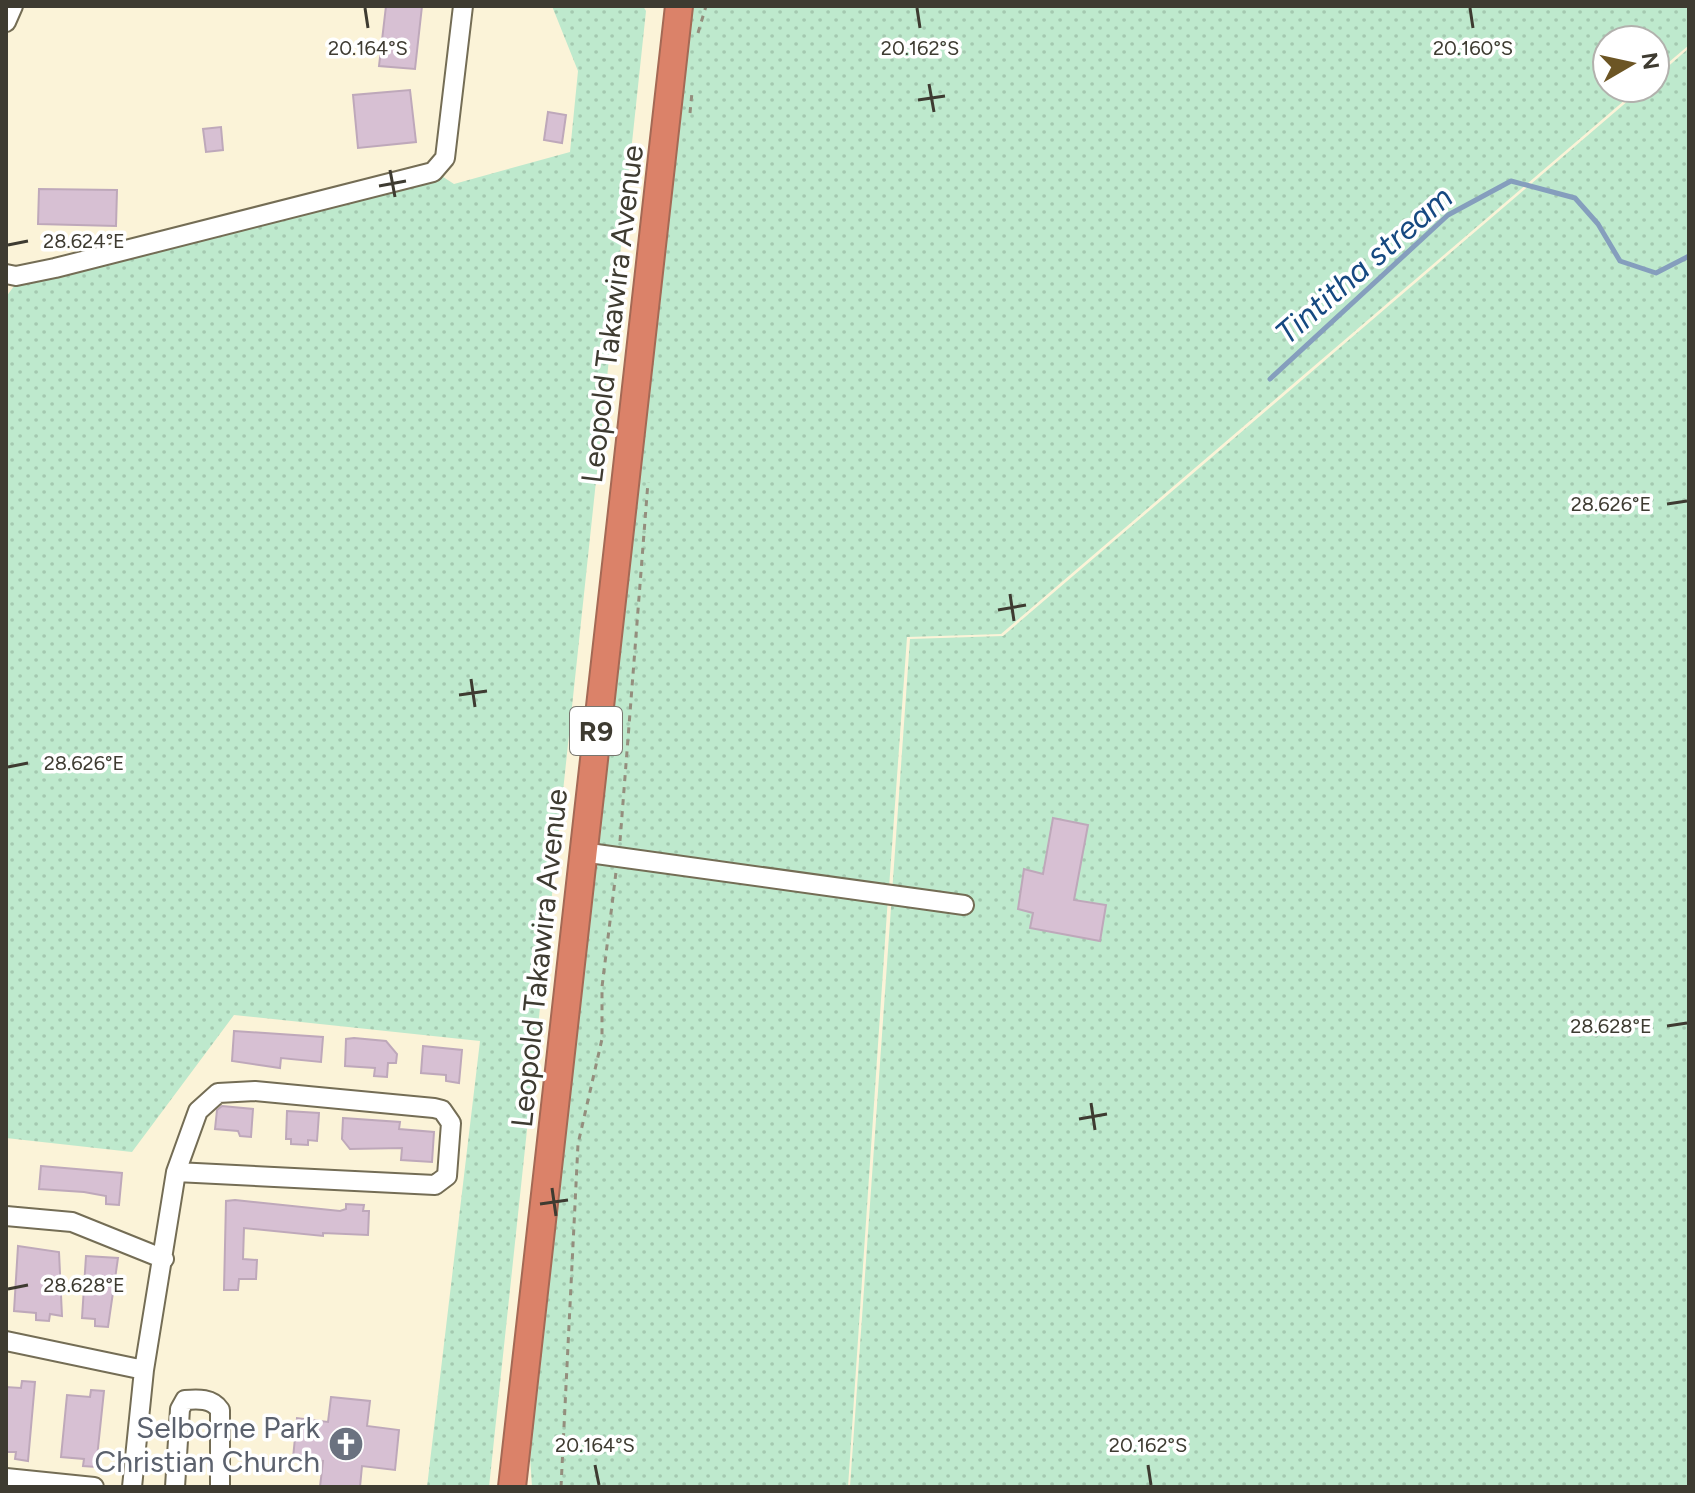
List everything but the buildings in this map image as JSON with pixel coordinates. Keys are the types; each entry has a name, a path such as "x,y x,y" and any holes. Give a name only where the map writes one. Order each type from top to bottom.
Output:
{"highway":[{"name":"Leopold Takawira Avenue","path":"512,1487 679,6"},
{"path":"504,1487 515,1456"},
{"path":"515,1456 520,1487"}],"street":[{"path":"6,22 13,6"},
{"path":"6,274 16,276 55,268 433,172 445,158 463,6"},
{"path":"582,852 964,905"},
{"path":"132,1487 144,1370 176,1172 198,1111 210,1097 223,1092 255,1091 434,1108 442,1110 451,1123 447,1176 435,1185 176,1172"},
{"path":"6,1216 72,1222 164,1259"},
{"path":"6,1341 144,1370"},
{"path":"175,1487 180,1409 185,1400 193,1399 209,1401 220,1410 220,1487"},
{"path":"6,1478 94,1487"}],"path":[{"path":"695,45 706,6"},
{"path":"689,118 693,88"},
{"path":"561,1487 578,1144 602,1039 602,987 619,856 649,478"}],"green space":[{"path":"552,6 643,6 646,11 489,1487 427,1487 480,1041 234,1015 132,1152 6,1138 6,297 17,282 437,173 454,184 570,152 578,71"},
{"path":"687,6 1689,6 1689,45 1671,60 1671,24 1591,24 1591,104 1620,104 1001,634 907,637 889,888 596,847"},
{"path":"1689,48 1689,1487 850,1487 910,639 1003,636 1624,104 1671,104 1671,64"},
{"path":"596,858 888,897 848,1487 532,1487 530,1455"}],"waterway":[{"name":"Tintitha stream","path":"1270,379 1448,215 1511,181 1575,198 1598,224 1620,261 1656,273 1689,256"}],"place":[{"name":"Selborne Park Christian Church","path":"346,1444"}]}
